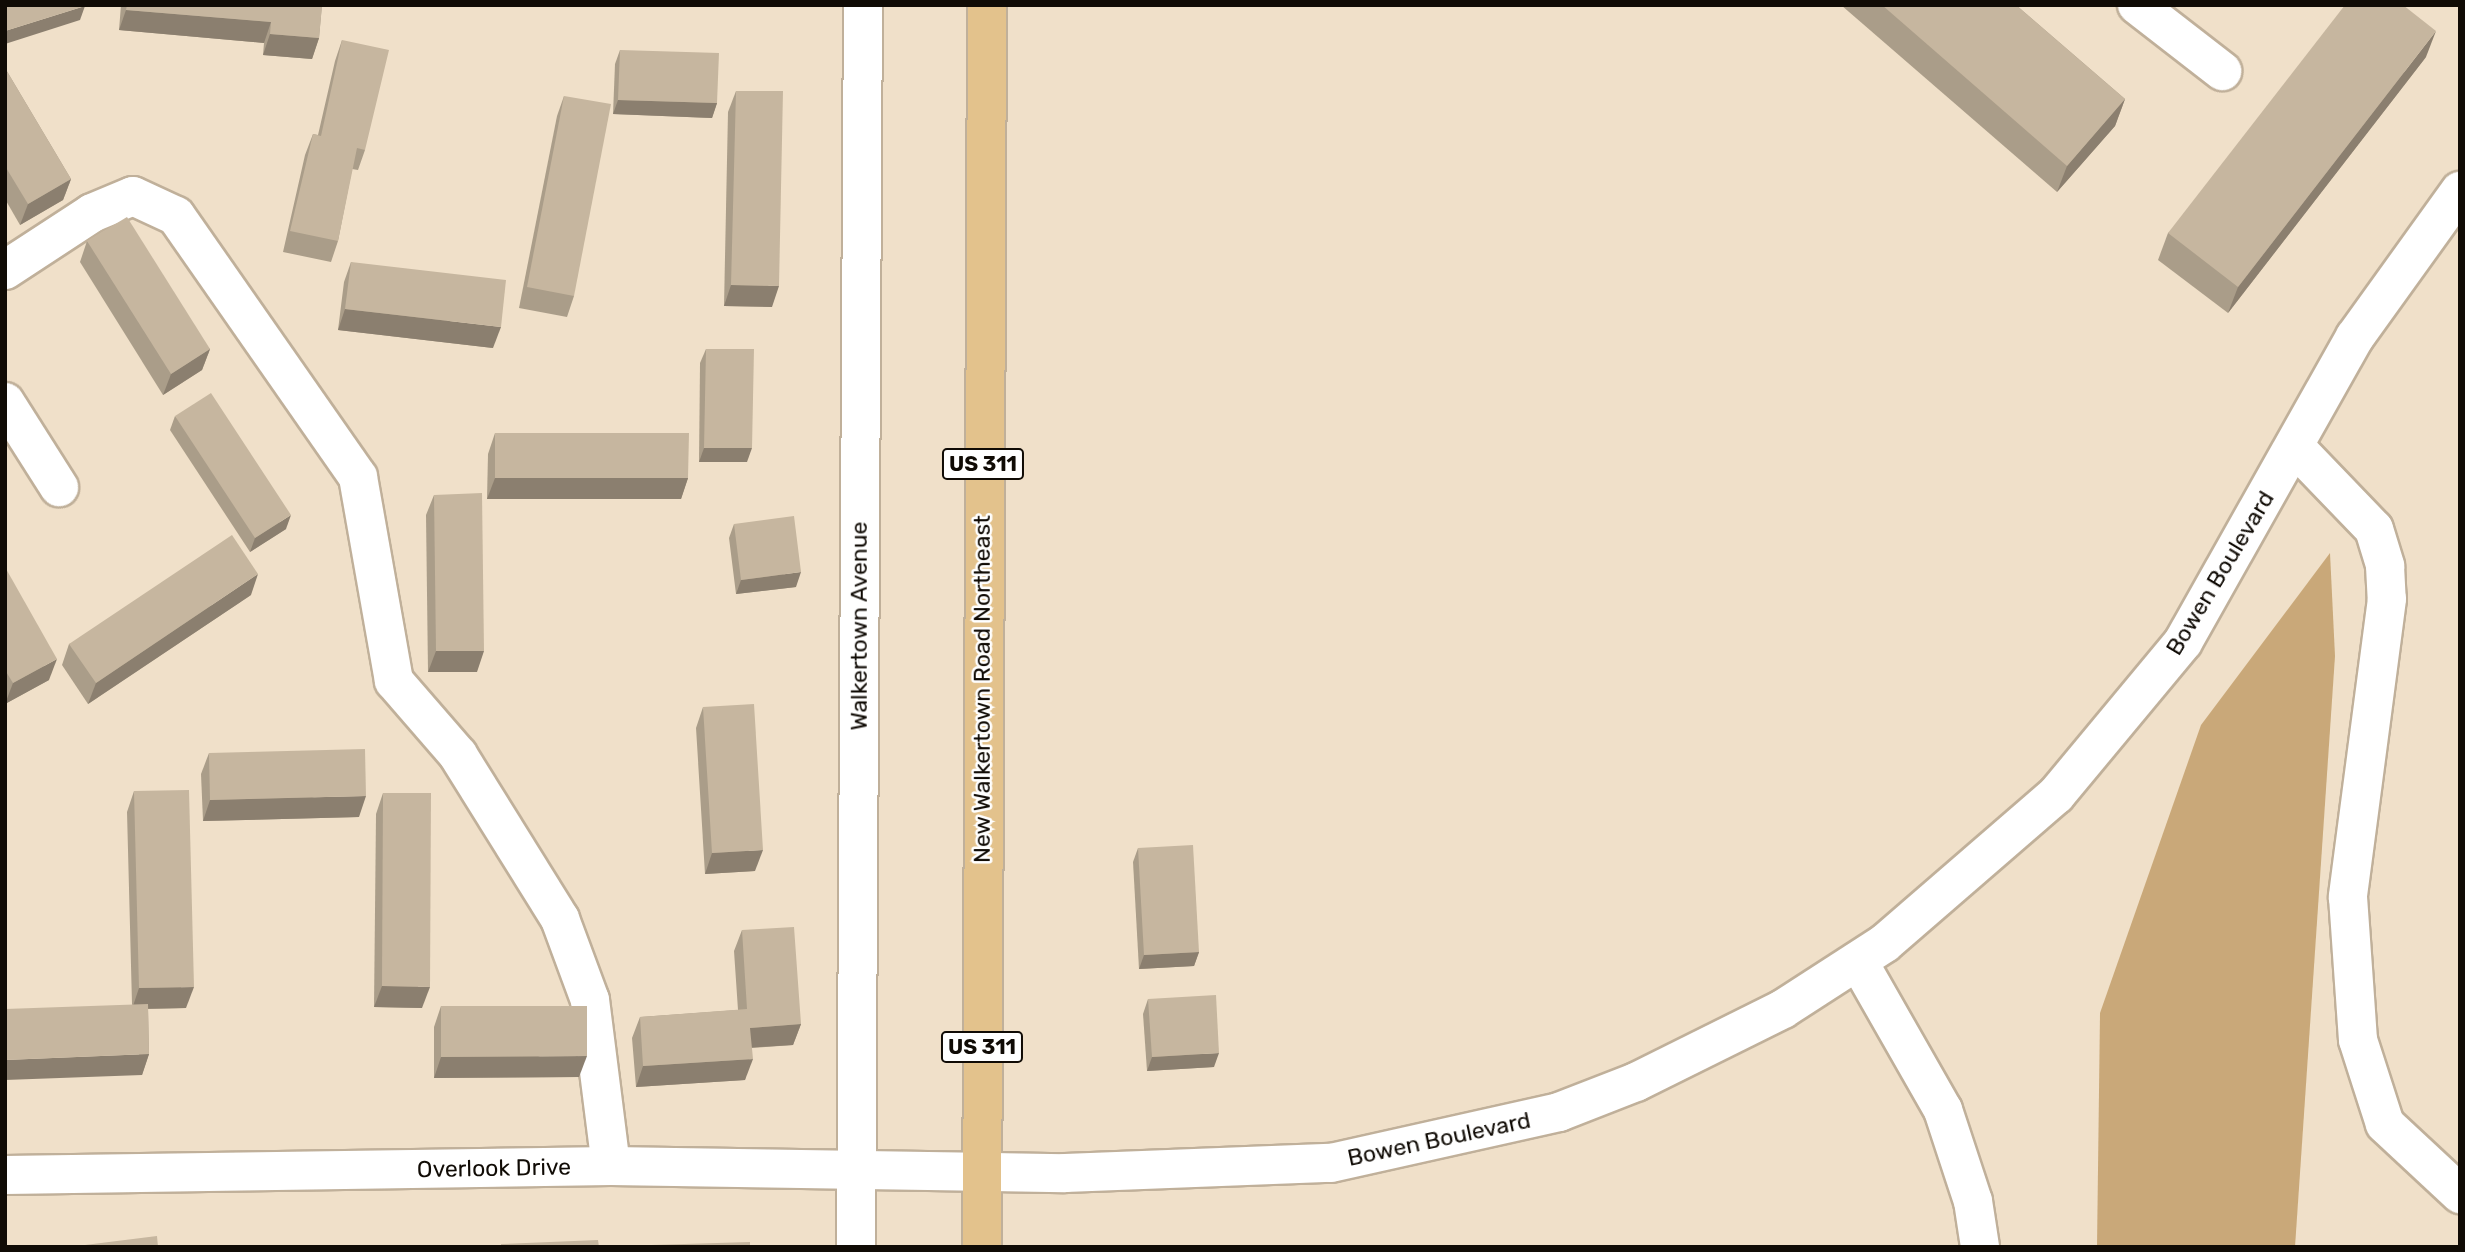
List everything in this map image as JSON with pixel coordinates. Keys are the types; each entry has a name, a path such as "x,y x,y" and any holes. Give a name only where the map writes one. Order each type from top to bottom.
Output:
{"main road":[{"name":"New Walkertown Road Northeast","path":"982,1247 987,5"}],"street":[{"name":"Walkertown Avenue","path":"856,1247 863,5"},
{"path":"2137,5 2222,71"},
{"name":"Bowen Boulevard","path":"982,1172 1331,1163 1470,1135 1559,1112 1636,1082 1736,1035 1858,961 2003,846 2140,699 2234,561 2294,446 2401,265 2460,191"},
{"path":"5,271 92,213 133,196 176,216 358,477 394,681 458,755 560,919 590,1000 611,1166"},
{"path":"5,402 59,487"},
{"path":"2294,446 2374,529 2385,566 2387,598 2348,897 2358,1040 2385,1125 2460,1194"},
{"path":"1858,961 1943,1110 1973,1201 1980,1247"},
{"name":"Overlook Drive","path":"5,1175 611,1166 855,1173 982,1172"}],"shaded area":[{"path":"2330,553 2335,656 2295,1247 2097,1247 2100,1013 2201,725"}],"building":[{"path":"5,5 85,5 85,6 5,31"},
{"path":"127,5 322,5 319,38 270,34 271,22 126,10"},
{"path":"1882,5 2016,5 2125,99 2067,166"},
{"path":"2345,5 2403,5 2436,31 2238,287 2168,233"},
{"path":"342,40 389,50 365,150 357,148 338,241 290,231 313,134 321,136"},
{"path":"620,50 719,53 717,103 618,100"},
{"path":"5,68 71,179 28,204 5,166"},
{"path":"736,91 783,91 779,286 731,285"},
{"path":"564,96 611,104 574,296 527,287"},
{"path":"127,217 210,349 171,374 87,241"},
{"path":"351,262 506,280 501,327 345,309"},
{"path":"706,349 754,349 752,448 704,448"},
{"path":"211,393 291,515 255,538 175,416"},
{"path":"495,433 689,433 688,478 495,478"},
{"path":"482,493 484,651 436,651 434,495"},
{"path":"794,516 801,572 741,580 734,524"},
{"path":"232,535 258,574 96,683 69,644"},
{"path":"5,567 57,659 13,683 5,670"},
{"path":"754,704 763,850 712,853 703,707"},
{"path":"365,749 366,796 210,800 209,753"},
{"path":"189,790 194,987 139,988 134,791"},
{"path":"383,793 431,793 430,987 382,986"},
{"path":"1193,845 1199,952 1144,955 1138,848"},
{"path":"794,927 801,1024 750,1028 753,1059 643,1066 640,1017 747,1009 742,930"},
{"path":"1216,995 1219,1053 1152,1057 1148,999"},
{"path":"148,1004 149,1054 5,1060 5,1009"},
{"path":"441,1006 587,1006 587,1056 441,1057"},
{"path":"157,1236 158,1247 69,1247"},
{"path":"598,1240 599,1247 501,1247 501,1244"},
{"path":"750,1242 750,1247 651,1247 651,1245"}]}
